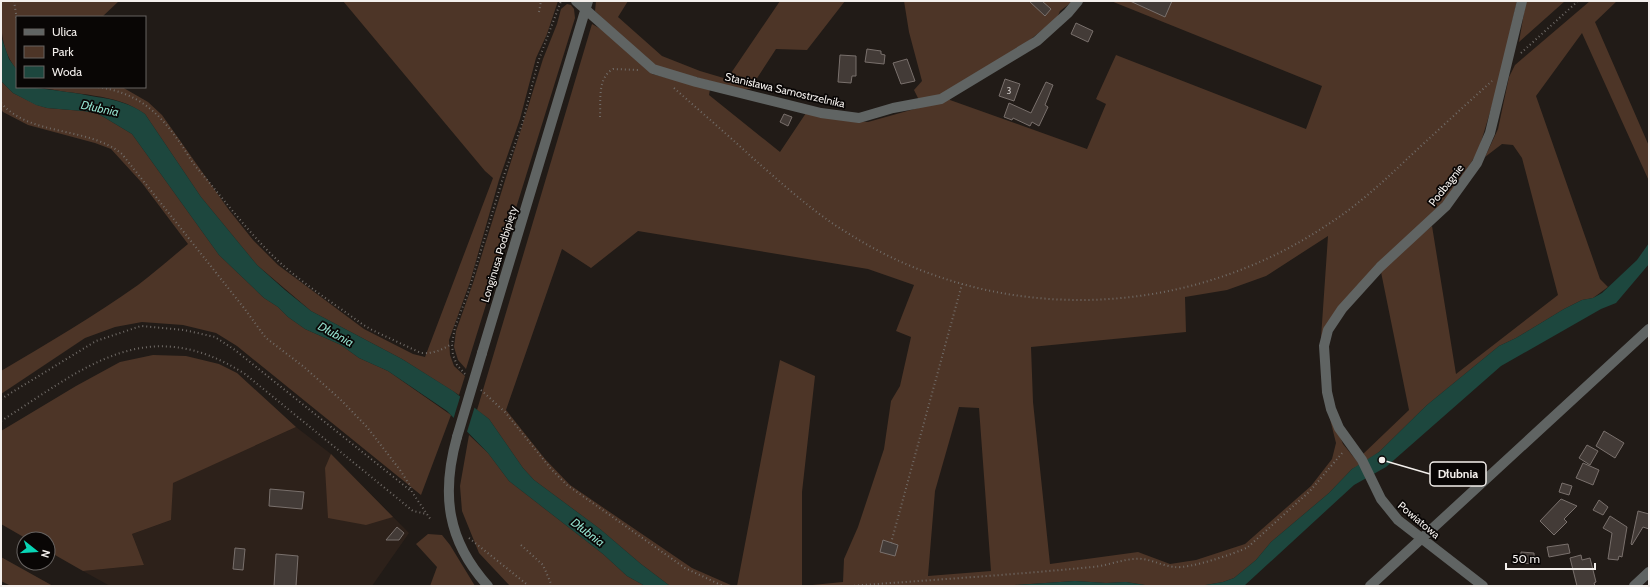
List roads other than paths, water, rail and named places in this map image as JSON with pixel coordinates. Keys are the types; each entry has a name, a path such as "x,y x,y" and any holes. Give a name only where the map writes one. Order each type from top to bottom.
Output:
{"street":[{"name":"Stanisława Samostrzelnika","path":"576,1 586,5 653,69 696,82 821,113 859,118 893,108 941,99 1037,41 1068,13 1078,1"},
{"name":"Podbagnie","path":"1324,346 1328,330 1342,309 1380,268 1446,206 1473,170 1481,156 1490,132 1522,1"},
{"name":"Longinusa Podbipięty","path":"488,586 473,566 455,534 451,516 449,481 457,437 586,5"},
{"path":"1370,586 1649,329"},
{"name":"Powiatowa","path":"1324,346 1328,399 1339,428 1362,460 1381,499 1391,513 1483,586"},
{"path":"1634,586 1649,572"}],"water":[{"path":"1,36 9,59 16,69 16,88 49,89 122,102 145,114 201,197 257,265 311,311 402,359 453,391 489,419 523,468 534,480 600,529 641,564 670,586 645,586 627,576 603,554 509,481 488,453 447,411 388,371 359,358 341,345 305,329 288,317 278,307 264,298 219,255 132,134 97,113 47,108 36,105 13,93 1,81"},
{"path":"1649,243 1649,264 1616,303 1601,309 1501,366 1386,467 1354,485 1244,586 1200,586 1223,582 1234,578 1256,560 1271,542 1329,493 1352,469 1379,452 1427,405 1499,346 1516,338 1564,309 1582,300 1593,298 1602,293 1637,260"},
{"path":"1075,581 1106,583 1126,582 1151,586 1001,586"}],"place":[{"name":"Dłubnia","path":"1382,460"}]}
